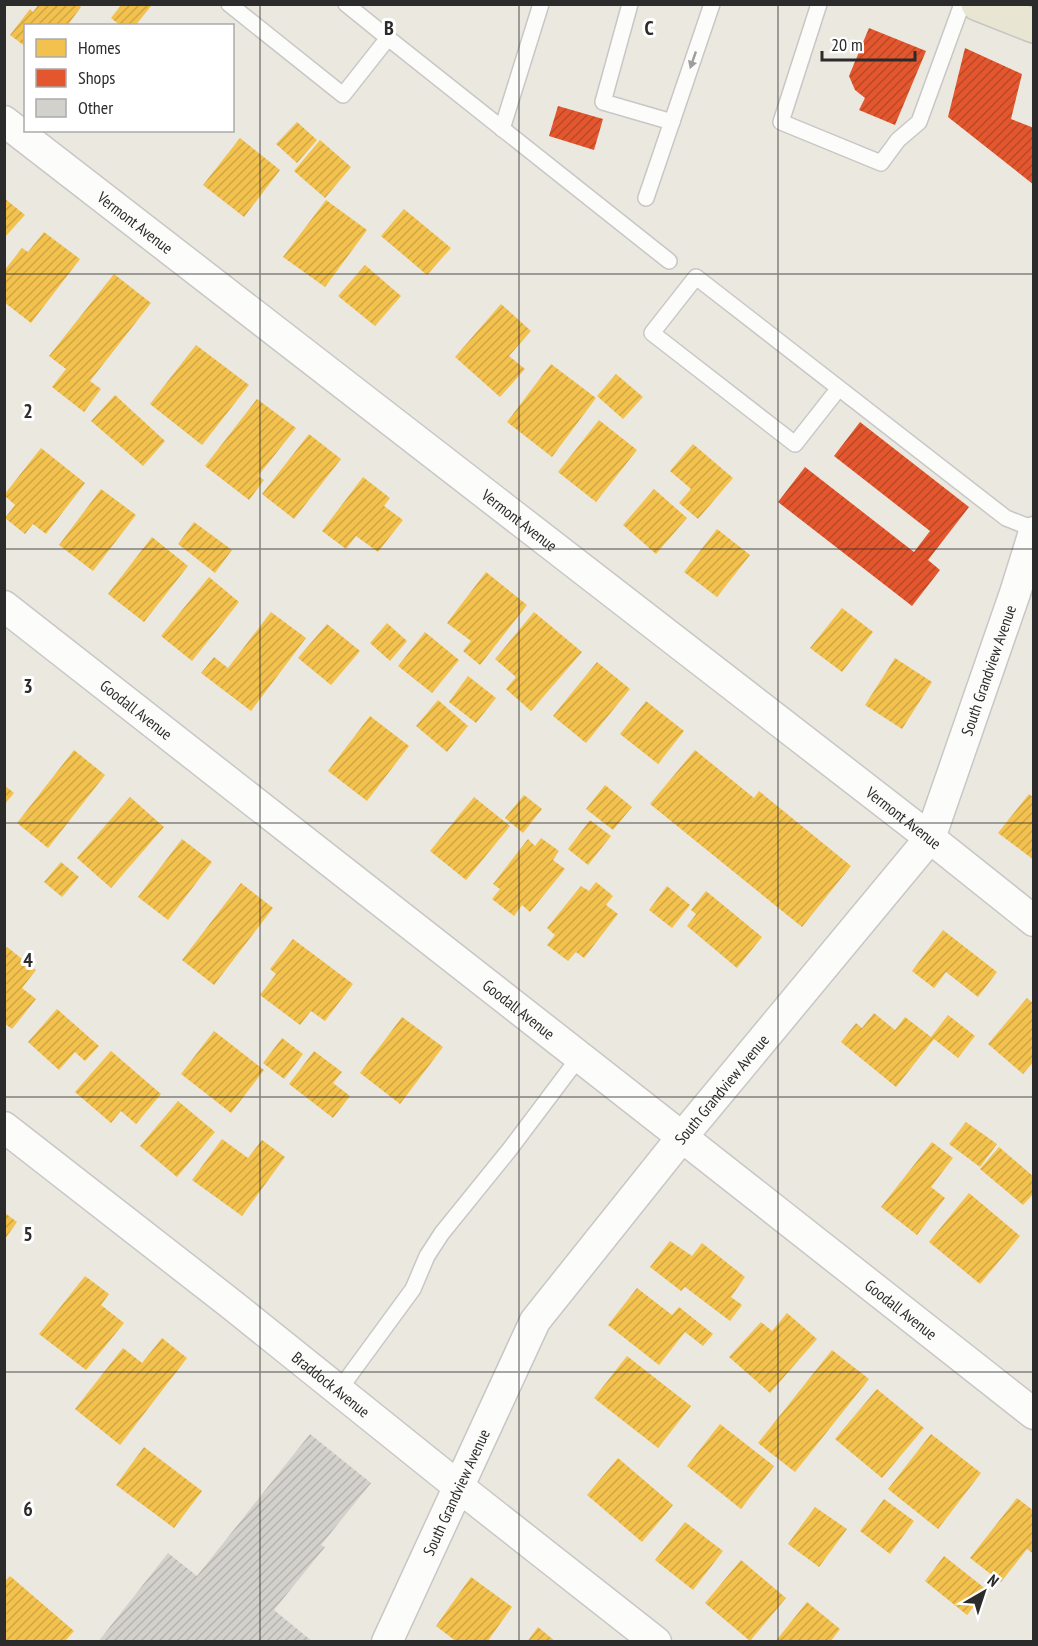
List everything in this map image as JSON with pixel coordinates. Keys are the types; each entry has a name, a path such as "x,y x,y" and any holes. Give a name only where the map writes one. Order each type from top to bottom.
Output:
{"main road":[{"path":"978,4 1034,26"}],"street":[{"name":"Vermont Avenue","path":"4,121 1034,921"},
{"name":"South Grandview Avenue","path":"387,1641 535,1321 682,1137 930,838 1024,596 1034,531"},
{"name":"Goodall Avenue","path":"4,606 1034,1414"},
{"name":"Braddock Avenue","path":"4,1127 656,1641"}],"lane":[{"path":"229,4 343,95 388,38"},
{"path":"346,4 669,261"},
{"path":"502,129 541,4"},
{"path":"630,4 603,102 672,123"},
{"path":"646,198 711,4"},
{"path":"819,4 781,122 881,164 898,140 919,122 962,4"},
{"path":"839,388 795,444 652,333 696,277 839,388 1006,518 1034,531"},
{"path":"339,1390 413,1288 427,1256 442,1233 510,1149 580,1056"}],"building: Homes":[{"path":"39,4 77,4 81,7 68,24 24,24 24,46 10,35 30,9 33,12"},
{"path":"122,4 149,4 151,6 137,24 118,24 111,18"},
{"path":"297,122 317,140 297,163 276,144"},
{"path":"240,138 280,170 244,217 203,185"},
{"path":"320,140 351,167 325,198 294,171"},
{"path":"4,198 25,215 4,238"},
{"path":"326,200 367,230 325,287 283,257"},
{"path":"404,209 451,248 427,275 381,236"},
{"path":"44,232 80,259 31,323 4,302 4,271 22,248 28,252"},
{"path":"365,265 401,296 375,326 338,296"},
{"path":"114,274 151,303 90,381 101,389 84,412 52,387 66,369 49,356"},
{"path":"501,304 531,331 509,356 525,369 500,397 455,357"},
{"path":"196,345 249,385 202,445 150,404"},
{"path":"551,364 596,398 552,457 507,422"},
{"path":"616,374 643,397 623,419 597,396"},
{"path":"115,395 165,441 143,466 91,421"},
{"path":"257,399 296,428 258,476 264,480 249,500 205,466"},
{"path":"599,420 637,450 596,502 558,472"},
{"path":"309,434 341,459 294,519 262,494"},
{"path":"693,444 733,478 698,519 679,503 691,489 670,471"},
{"path":"41,448 85,483 46,534 33,524 25,534 5,518 15,505 4,495"},
{"path":"363,477 390,498 384,506 403,520 378,552 356,536 346,549 322,531"},
{"path":"101,489 136,515 93,571 59,545"},
{"path":"654,489 687,518 656,554 623,525"},
{"path":"194,522 232,550 215,573 178,544"},
{"path":"717,529 750,555 717,597 684,572"},
{"path":"152,537 188,566 144,622 108,594"},
{"path":"486,572 527,605 480,665 463,651 471,641 447,623"},
{"path":"209,577 239,602 192,661 161,636"},
{"path":"842,608 873,632 842,672 810,648"},
{"path":"271,612 306,638 251,711 201,673 214,657 228,668"},
{"path":"534,612 582,652 531,711 506,689 516,677 495,659"},
{"path":"387,623 407,641 390,661 370,643"},
{"path":"327,624 360,651 331,685 298,658"},
{"path":"425,632 459,660 432,693 398,666"},
{"path":"895,658 932,682 902,729 865,705"},
{"path":"597,662 630,689 586,743 553,716"},
{"path":"468,676 496,698 476,723 449,702"},
{"path":"438,700 468,726 447,752 416,726"},
{"path":"646,701 684,731 658,764 620,734"},
{"path":"370,716 409,746 367,801 328,771"},
{"path":"74,750 105,775 48,848 17,823"},
{"path":"695,750 754,798 759,791 851,866 802,927 650,804"},
{"path":"4,785 14,793 4,805"},
{"path":"605,785 632,807 613,830 586,809"},
{"path":"1029,794 1034,798 1034,860 998,833"},
{"path":"524,795 542,809 523,833 505,818"},
{"path":"130,797 164,827 111,888 77,858"},
{"path":"474,797 510,826 466,880 430,851"},
{"path":"590,820 611,836 588,865 568,849"},
{"path":"541,838 559,851 553,860 565,869 530,912 522,905 514,916 492,899 500,889 493,884 528,839 535,846"},
{"path":"182,839 212,862 168,920 138,897"},
{"path":"61,862 79,877 62,897 44,882"},
{"path":"596,882 613,896 606,905 618,914 584,958 576,952 568,961 547,945 555,935 547,928 581,886 589,891"},
{"path":"241,883 273,908 214,985 182,960"},
{"path":"667,886 690,905 672,928 649,910"},
{"path":"706,891 762,937 737,968 687,926 696,914 691,910"},
{"path":"943,930 997,972 978,997 946,972 934,988 912,971"},
{"path":"293,939 353,984 325,1021 311,1011 300,1025 260,995 276,974 270,969"},
{"path":"7,947 36,970 22,988 36,999 12,1029 4,1023 4,951"},
{"path":"1027,998 1034,1004 1034,1061 1023,1074 988,1044"},
{"path":"57,1009 99,1046 85,1061 75,1052 59,1070 28,1042"},
{"path":"874,1013 895,1030 905,1017 931,1037 948,1015 975,1036 958,1058 934,1039 896,1087 841,1042 856,1023 862,1028"},
{"path":"402,1017 443,1047 400,1104 360,1073"},
{"path":"214,1031 264,1070 231,1113 181,1074"},
{"path":"282,1038 303,1054 284,1079 263,1063"},
{"path":"111,1051 161,1094 136,1124 121,1111 111,1123 75,1092"},
{"path":"314,1051 342,1072 333,1083 350,1096 333,1118 289,1084"},
{"path":"178,1101 215,1132 177,1177 140,1146"},
{"path":"966,1122 997,1144 980,1167 949,1144"},
{"path":"222,1139 248,1158 262,1140 285,1157 242,1216 192,1180"},
{"path":"932,1142 953,1158 931,1187 945,1198 917,1235 881,1207"},
{"path":"999,1147 1034,1177 1034,1193 1023,1205 980,1169"},
{"path":"969,1193 1020,1236 980,1284 929,1242"},
{"path":"5,1213 17,1222 5,1239"},
{"path":"670,1241 692,1256 702,1243 745,1277 731,1297 742,1305 730,1321 685,1287 681,1291 650,1267"},
{"path":"85,1276 109,1294 101,1305 124,1323 86,1370 39,1334"},
{"path":"637,1288 672,1315 679,1307 713,1334 703,1346 685,1332 659,1365 608,1325"},
{"path":"787,1313 817,1339 770,1393 729,1357 761,1322 772,1331"},
{"path":"162,1338 187,1358 120,1445 75,1409 123,1348 142,1363"},
{"path":"832,1350 869,1379 795,1472 758,1443"},
{"path":"627,1356 691,1406 658,1448 594,1398"},
{"path":"877,1389 924,1428 882,1478 835,1439"},
{"path":"720,1424 774,1466 741,1509 687,1466"},
{"path":"931,1434 981,1473 938,1529 888,1489"},
{"path":"144,1447 202,1491 174,1528 116,1485"},
{"path":"618,1458 673,1505 642,1542 587,1495"},
{"path":"1017,1498 1034,1511 1034,1554 1027,1549 1001,1582 970,1558"},
{"path":"884,1499 914,1521 890,1554 860,1531"},
{"path":"815,1507 847,1529 819,1567 788,1544"},
{"path":"685,1522 723,1551 693,1590 655,1560"},
{"path":"944,1556 987,1590 967,1615 925,1581"},
{"path":"741,1560 786,1598 750,1641 705,1603"},
{"path":"10,1576 74,1631 64,1642 4,1642 4,1582"},
{"path":"471,1577 512,1607 487,1642 457,1642 436,1626"},
{"path":"807,1602 840,1629 830,1642 775,1642"},
{"path":"538,1627 556,1642 527,1642"}],"building: Shops":[{"path":"869,28 926,51 895,125 859,110 865,98 855,90 849,76"},
{"path":"965,48 1022,74 1011,119 1034,128 1034,185 948,117"},
{"path":"558,106 603,119 594,150 549,136"},
{"path":"860,422 969,507 928,560 940,570 912,606 778,502 805,467 914,552 930,531 834,456"}],"building: Other":[{"path":"310,1434 371,1483 321,1545 325,1547 274,1610 313,1642 98,1642 168,1553 197,1576"}]}
